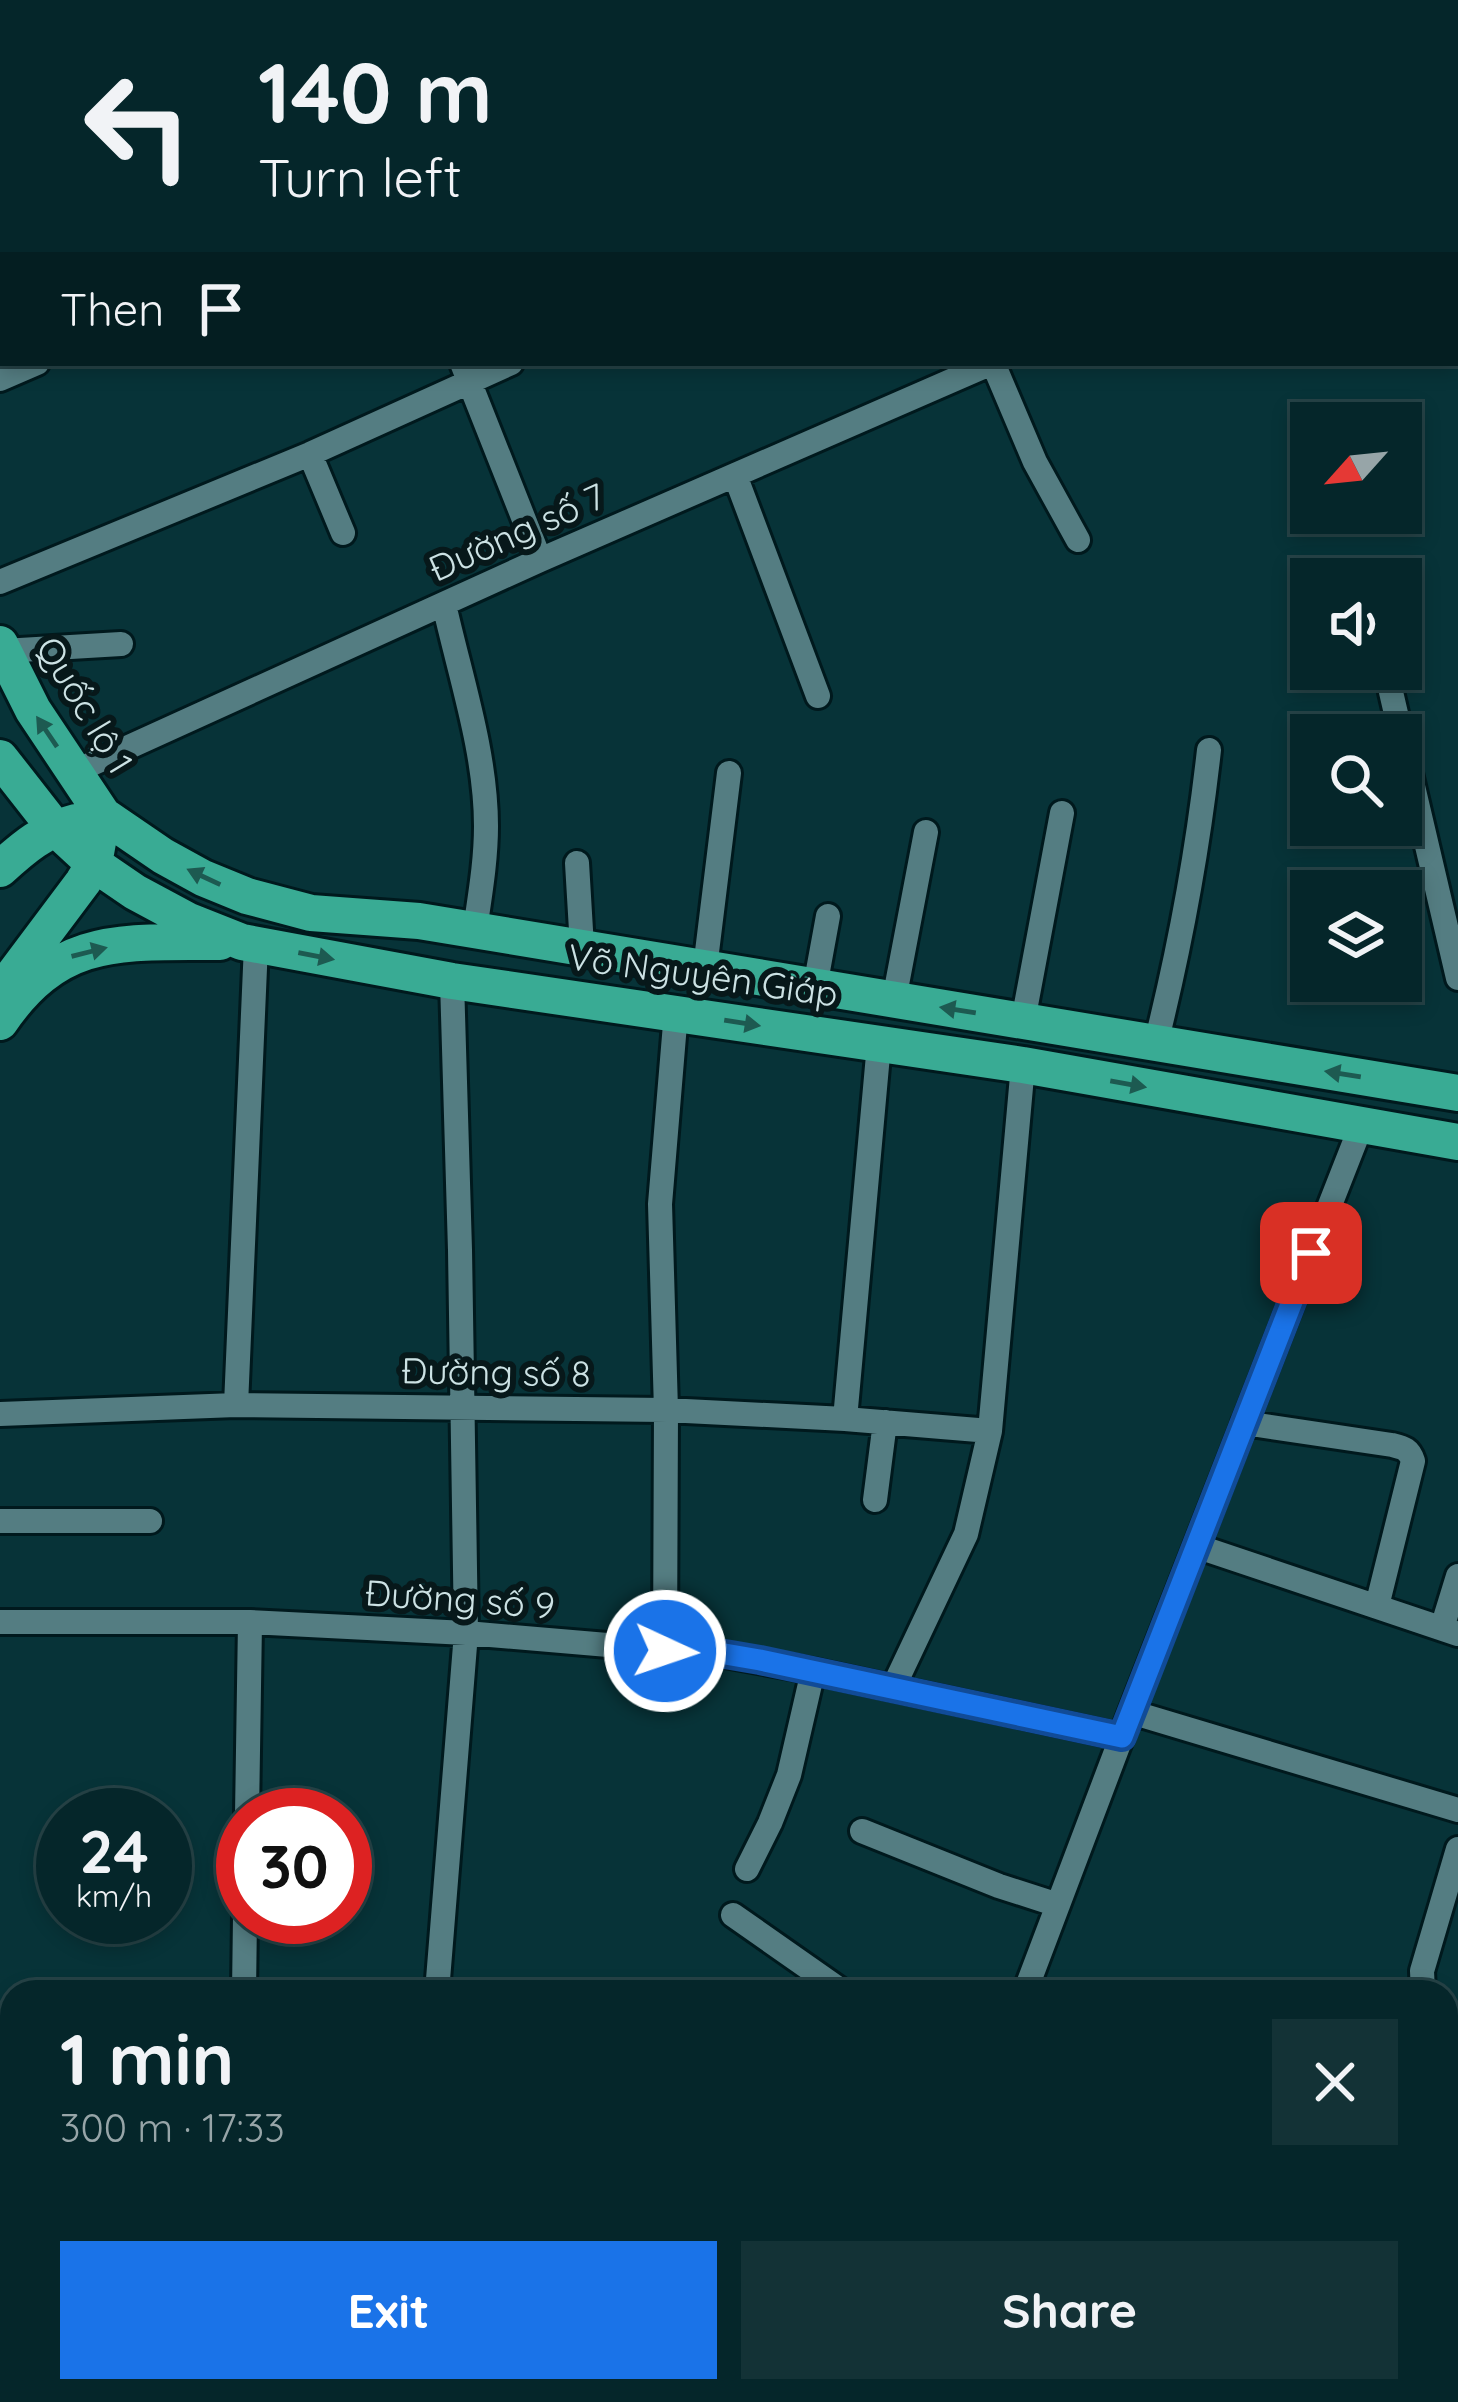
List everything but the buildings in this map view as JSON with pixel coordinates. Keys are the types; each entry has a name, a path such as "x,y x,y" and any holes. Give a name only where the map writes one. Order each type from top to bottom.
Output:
{"highway":[{"name":"Quốc lộ 1","path":"0,993 94,864 103,815 33,710 1,647"},
{"name":"Võ Nguyên Giáp","path":"0,758 54,827 94,864 189,922 249,943 452,981 1023,1065 1458,1142"},
{"name":"Võ Nguyên Giáp","path":"103,815 203,878 311,913 419,921 1458,1094"},
{"path":"0,869 27,843 54,827 103,815"},
{"path":"0,1022 42,974 71,955 140,943 249,943"}],"street":[{"path":"0,379 31,366"},
{"path":"0,582 310,454 466,372 496,366"},
{"name":"Đường số 7","path":"74,772 540,560 985,366"},
{"path":"993,366 1035,462 1078,540"},
{"path":"466,372 540,560"},
{"path":"310,454 344,533"},
{"path":"735,475 818,696"},
{"path":"444,604 481,776 486,822 475,930"},
{"path":"1,647 121,644"},
{"path":"1391,692 1396,714"},
{"path":"1156,1043 1178,954 1209,751"},
{"path":"706,968 729,773"},
{"path":"1023,1021 1062,813"},
{"path":"1422,825 1458,978"},
{"path":"894,1000 926,832"},
{"path":"577,863 582,947"},
{"path":"815,987 828,916"},
{"path":"236,1405 249,943"},
{"path":"437,1980 466,1633 452,981"},
{"path":"665,1651 666,1410 660,1204 676,1012"},
{"path":"845,1419 879,1044"},
{"path":"893,1688 966,1534 990,1431 1023,1065"},
{"path":"1030,1980 1361,1126"},
{"name":"Đường số 8","path":"0,1414 236,1405 666,1410 990,1431"},
{"path":"875,1500 885,1422"},
{"path":"1244,1423 1406,1448 1412,1461 1377,1606"},
{"path":"0,1521 150,1520"},
{"path":"1196,1546 1450,1631 1458,1576"},
{"name":"Đường số 9","path":"0,1622 250,1622 725,1654 1122,1737"},
{"path":"247,1788 250,1622"},
{"path":"747,1869 789,1775 813,1671"},
{"path":"1131,1712 1458,1810"},
{"path":"862,1831 1058,1905"},
{"path":"1422,1980 1458,1849"},
{"path":"733,1915 826,1980"},
{"path":"244,1980 245,1944"}],"route":[{"path":"665,1651 760,1660 1122,1737 1311,1253"}]}
